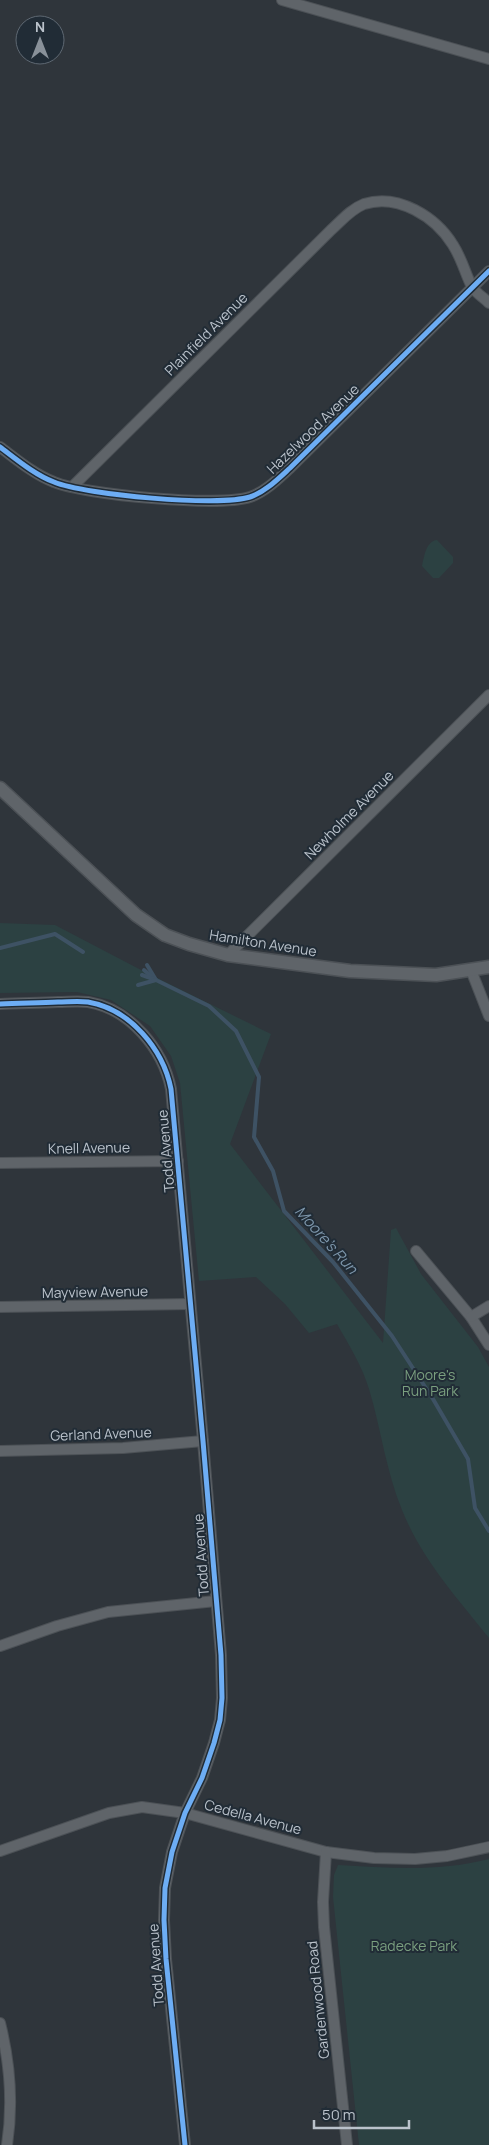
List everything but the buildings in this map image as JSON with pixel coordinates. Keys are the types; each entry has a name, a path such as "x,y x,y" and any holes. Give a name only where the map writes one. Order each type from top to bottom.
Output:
{"street":[{"path":"282,0 489,58"},
{"name":"Plainfield Avenue","path":"72,487 331,230 351,212 363,205 383,202 406,206 420,212 445,233 461,258 473,288"},
{"name":"Hazelwood Avenue","path":"0,446 44,478 72,487 121,494 223,502 253,496 272,484 290,468 489,271"},
{"path":"473,288 489,303"},
{"name":"Newholme Avenue","path":"228,955 489,695"},
{"name":"Hamilton Avenue","path":"0,788 110,892 151,927 165,935 189,944 228,955 350,971 436,975 489,967"},
{"path":"472,970 489,1016"},
{"name":"Todd Avenue","path":"0,1004 80,1002 97,1005 122,1016 139,1030 157,1052 168,1076 174,1114 203,1441 221,1655 222,1698 220,1720 202,1778 185,1813 172,1852 165,1888 164,1920 171,2013 185,2145"},
{"name":"Knell Avenue","path":"0,1163 178,1161"},
{"path":"416,1252 471,1317 489,1344"},
{"name":"Mayview Avenue","path":"0,1307 190,1304"},
{"path":"471,1317 489,1306"},
{"name":"Gerland Avenue","path":"0,1451 123,1448 203,1441"},
{"path":"0,1646 57,1626 108,1612 216,1602"},
{"name":"Cedella Avenue","path":"0,1851 110,1813 126,1809 156,1808 185,1813 326,1852 374,1858 415,1859 447,1856 489,1847"},
{"name":"Gardenwood Road","path":"326,1852 323,1902 324,1927 347,2145"},
{"path":"0,2023 8,2062 10,2095 7,2145"}],"green space":[{"path":"437,540 453,557 453,563 439,578 433,578 422,566 428,546"},
{"name":"Moore's Run Park","path":"0,923 55,925 271,1034 230,1144 383,1343 391,1230 396,1228 421,1274 478,1347 489,1367 489,1638 452,1593 429,1561 410,1528 396,1495 366,1380 337,1324 309,1333 285,1304 256,1277 199,1281 180,1083 171,1056 150,1026 111,1000 77,992 0,993"},
{"name":"Radecke Park","path":"489,1859 489,2145 359,2145 333,1897 334,1875 338,1865 414,1868 451,1866"}],"waterway":[{"path":"0,948 55,934 83,952"},
{"name":"Moore's Run","path":"147,965 156,980"},
{"name":"Moore's Run","path":"144,970 152,977"},
{"name":"Moore's Run","path":"142,975 209,1006 236,1031 259,1077 254,1137 273,1171 284,1211 333,1262 392,1336 433,1399 468,1459 475,1508 489,1531"},
{"name":"Moore's Run","path":"138,985 156,980"}],"cycle path":[{"path":"0,447 40,475 70,487 121,495 183,500 234,500 256,495 266,489 290,468 489,271"},
{"path":"0,1004 88,1002 118,1013 131,1022 152,1046 161,1060 171,1089 221,1655 222,1698 220,1720 214,1743 202,1778 185,1813 172,1852 165,1888 166,1959 185,2145"}]}
